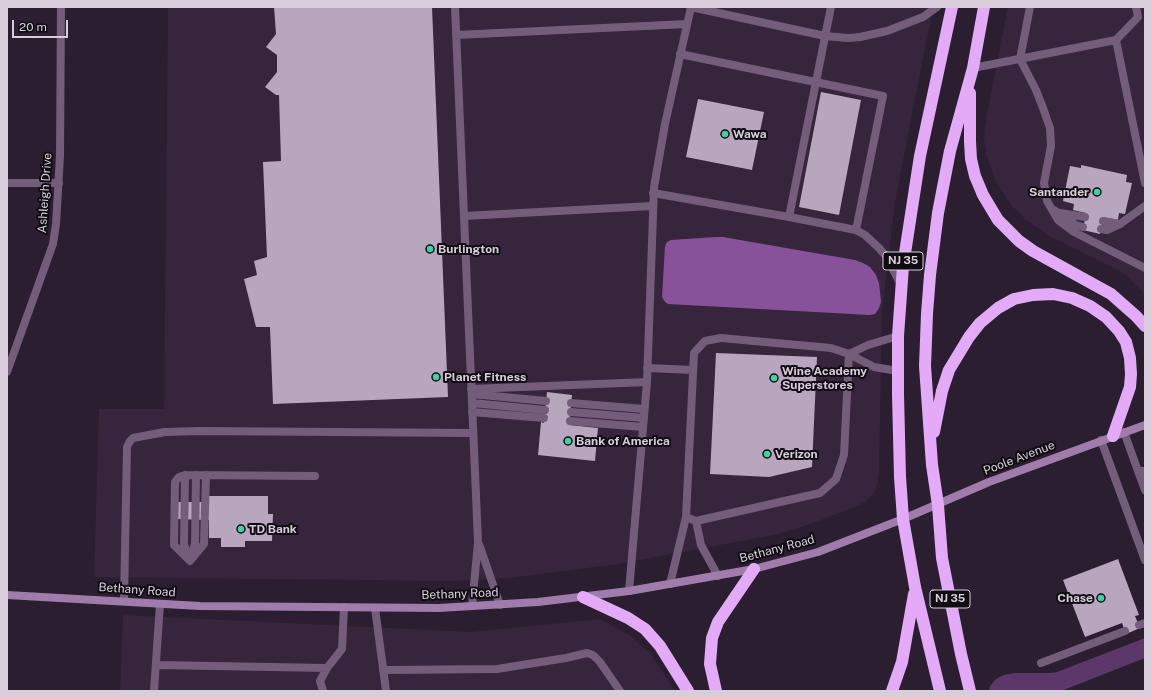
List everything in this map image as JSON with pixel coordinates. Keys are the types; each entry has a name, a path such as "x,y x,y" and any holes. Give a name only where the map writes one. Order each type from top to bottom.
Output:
{"highway":[{"name":"NJ 35","path":"940,691 915,587 903,519 900,477 898,336 901,285 920,156 952,7"},
{"name":"NJ 35","path":"970,691 960,654 942,558 925,366 926,314 938,213 950,150 972,71 984,7"},
{"path":"972,71 971,159 975,176 983,195 998,220 1019,241 1034,251 1111,294 1145,326"},
{"path":"931,445 942,391 956,358 969,337 980,323 998,308 1014,299 1033,295 1059,295 1072,298 1090,306 1106,317 1119,331 1126,342 1132,374 1118,434"},
{"path":"716,691 710,664 712,638 718,622 754,569"},
{"path":"892,691 902,662 915,587"},
{"path":"583,597 628,618 645,629 660,646 688,691"}],"street":[{"name":"Ashleigh Drive","path":"7,372 52,244 56,224 59,183 61,7"},
{"path":"455,7 478,542 472,606"},
{"path":"629,591 647,382 653,193 665,124 691,7 825,36 848,38 873,35 887,31 918,20 937,7"},
{"path":"790,217 831,7"},
{"path":"1030,7 1020,59 1044,108 1050,128 1051,146 1044,183 1046,197 1058,220 1074,232 1145,268"},
{"path":"972,71 1020,59 1116,40 1138,17 1136,7"},
{"path":"456,35 687,24"},
{"path":"1116,40 1145,183"},
{"path":"680,54 883,96 856,230"},
{"path":"7,183 59,183"},
{"path":"653,193 856,230 865,235 880,248 886,256 901,285"},
{"path":"464,216 652,206"},
{"path":"1102,225 1120,224 1145,206"},
{"path":"1054,210 1085,217"},
{"path":"1054,210 1076,225 1083,227"},
{"path":"848,354 868,345 898,336"},
{"path":"670,584 686,517 694,353 705,341 721,338 831,348 848,354 874,367 898,371"},
{"path":"686,517 696,521 820,493 836,479 844,455 848,354"},
{"path":"647,368 694,370"},
{"path":"472,391 647,382"},
{"path":"472,391 546,401"},
{"path":"571,403 644,409"},
{"path":"472,407 545,410"},
{"path":"472,407 544,418"},
{"path":"571,412 644,418"},
{"path":"570,421 643,427"},
{"name":"Poole Avenue","path":"903,519 989,482 1145,425"},
{"path":"124,602 127,447 130,441 134,438 165,432 198,431 473,433"},
{"path":"1118,434 1142,471 1145,490"},
{"path":"1101,440 1145,560"},
{"path":"190,561 184,544 186,475 315,476"},
{"path":"190,561 195,544 196,475"},
{"path":"190,561 204,544 206,475"},
{"name":"Bethany Road","path":"7,595 200,606 439,608 538,602 629,591 754,569 818,552 903,519"},
{"path":"696,521 701,545 718,576"},
{"path":"478,542 500,605"},
{"path":"154,691 160,604"},
{"path":"323,691 320,680 327,668 342,649 344,607"},
{"path":"375,608 386,691"},
{"path":"1041,663 1125,631"},
{"path":"384,670 497,669 566,658 587,653 593,655 600,662 620,691"},
{"path":"156,665 327,668"}],"shaded area":[{"path":"168,7 933,7 895,202 882,312 879,474 877,486 873,494 865,502 855,507 805,526 774,535 618,564 509,578 451,581 94,577 99,409 164,409"},
{"path":"1008,7 1145,7 1145,294 1128,277 1118,270 1051,237 1025,219 1012,206 995,180 986,153 984,140 985,125"},
{"path":"716,237 855,260 863,263 870,267 876,275 879,283 881,302 879,308 875,314 870,315 668,304 665,302 662,297 665,246 667,242 671,240"},
{"path":"123,615 471,632 600,619 628,634 651,654 675,691 120,691"},
{"path":"1145,638 1145,658 1061,691 989,691 990,686 996,679 1004,675 1015,673 1057,672"}],"building":[{"path":"274,7 432,7 448,397 273,404 270,327 256,327 244,279 257,275 254,261 267,257 263,162 281,161 279,95 276,95 265,87 277,72 277,55 266,47 276,34"},
{"path":"821,92 861,100 839,215 799,207"},
{"name":"Wawa","path":"698,99 764,112 752,170 686,157"},
{"name":"Santander","path":"1081,165 1127,175 1126,182 1132,183 1125,214 1119,213 1118,220 1103,217 1100,234 1083,230 1086,213 1073,210 1074,204 1063,201 1070,166 1081,168"},
{"path":"716,353 817,357 812,467 769,477 710,474"},
{"name":"Bank of America","path":"547,392 572,395 569,425 598,428 595,461 538,455 541,422 544,423"},
{"name":"TD Bank","path":"209,496 268,496 268,514 273,514 272,541 245,541 245,547 221,547 221,538 209,538 209,520 175,519 175,502 209,502"},
{"name":"Chase","path":"1118,559 1139,615 1135,616 1140,628 1126,634 1122,623 1085,637 1063,580"}],"place":[{"name":"Wawa","path":"725,134"},
{"name":"Santander","path":"1097,192"},
{"name":"Burlington","path":"430,249"},
{"name":"Planet Fitness","path":"436,377"},
{"name":"Wine Academy Superstores","path":"774,378"},
{"name":"Bank of America","path":"568,441"},
{"name":"Verizon","path":"767,454"},
{"name":"TD Bank","path":"241,529"},
{"name":"Chase","path":"1101,598"}]}
